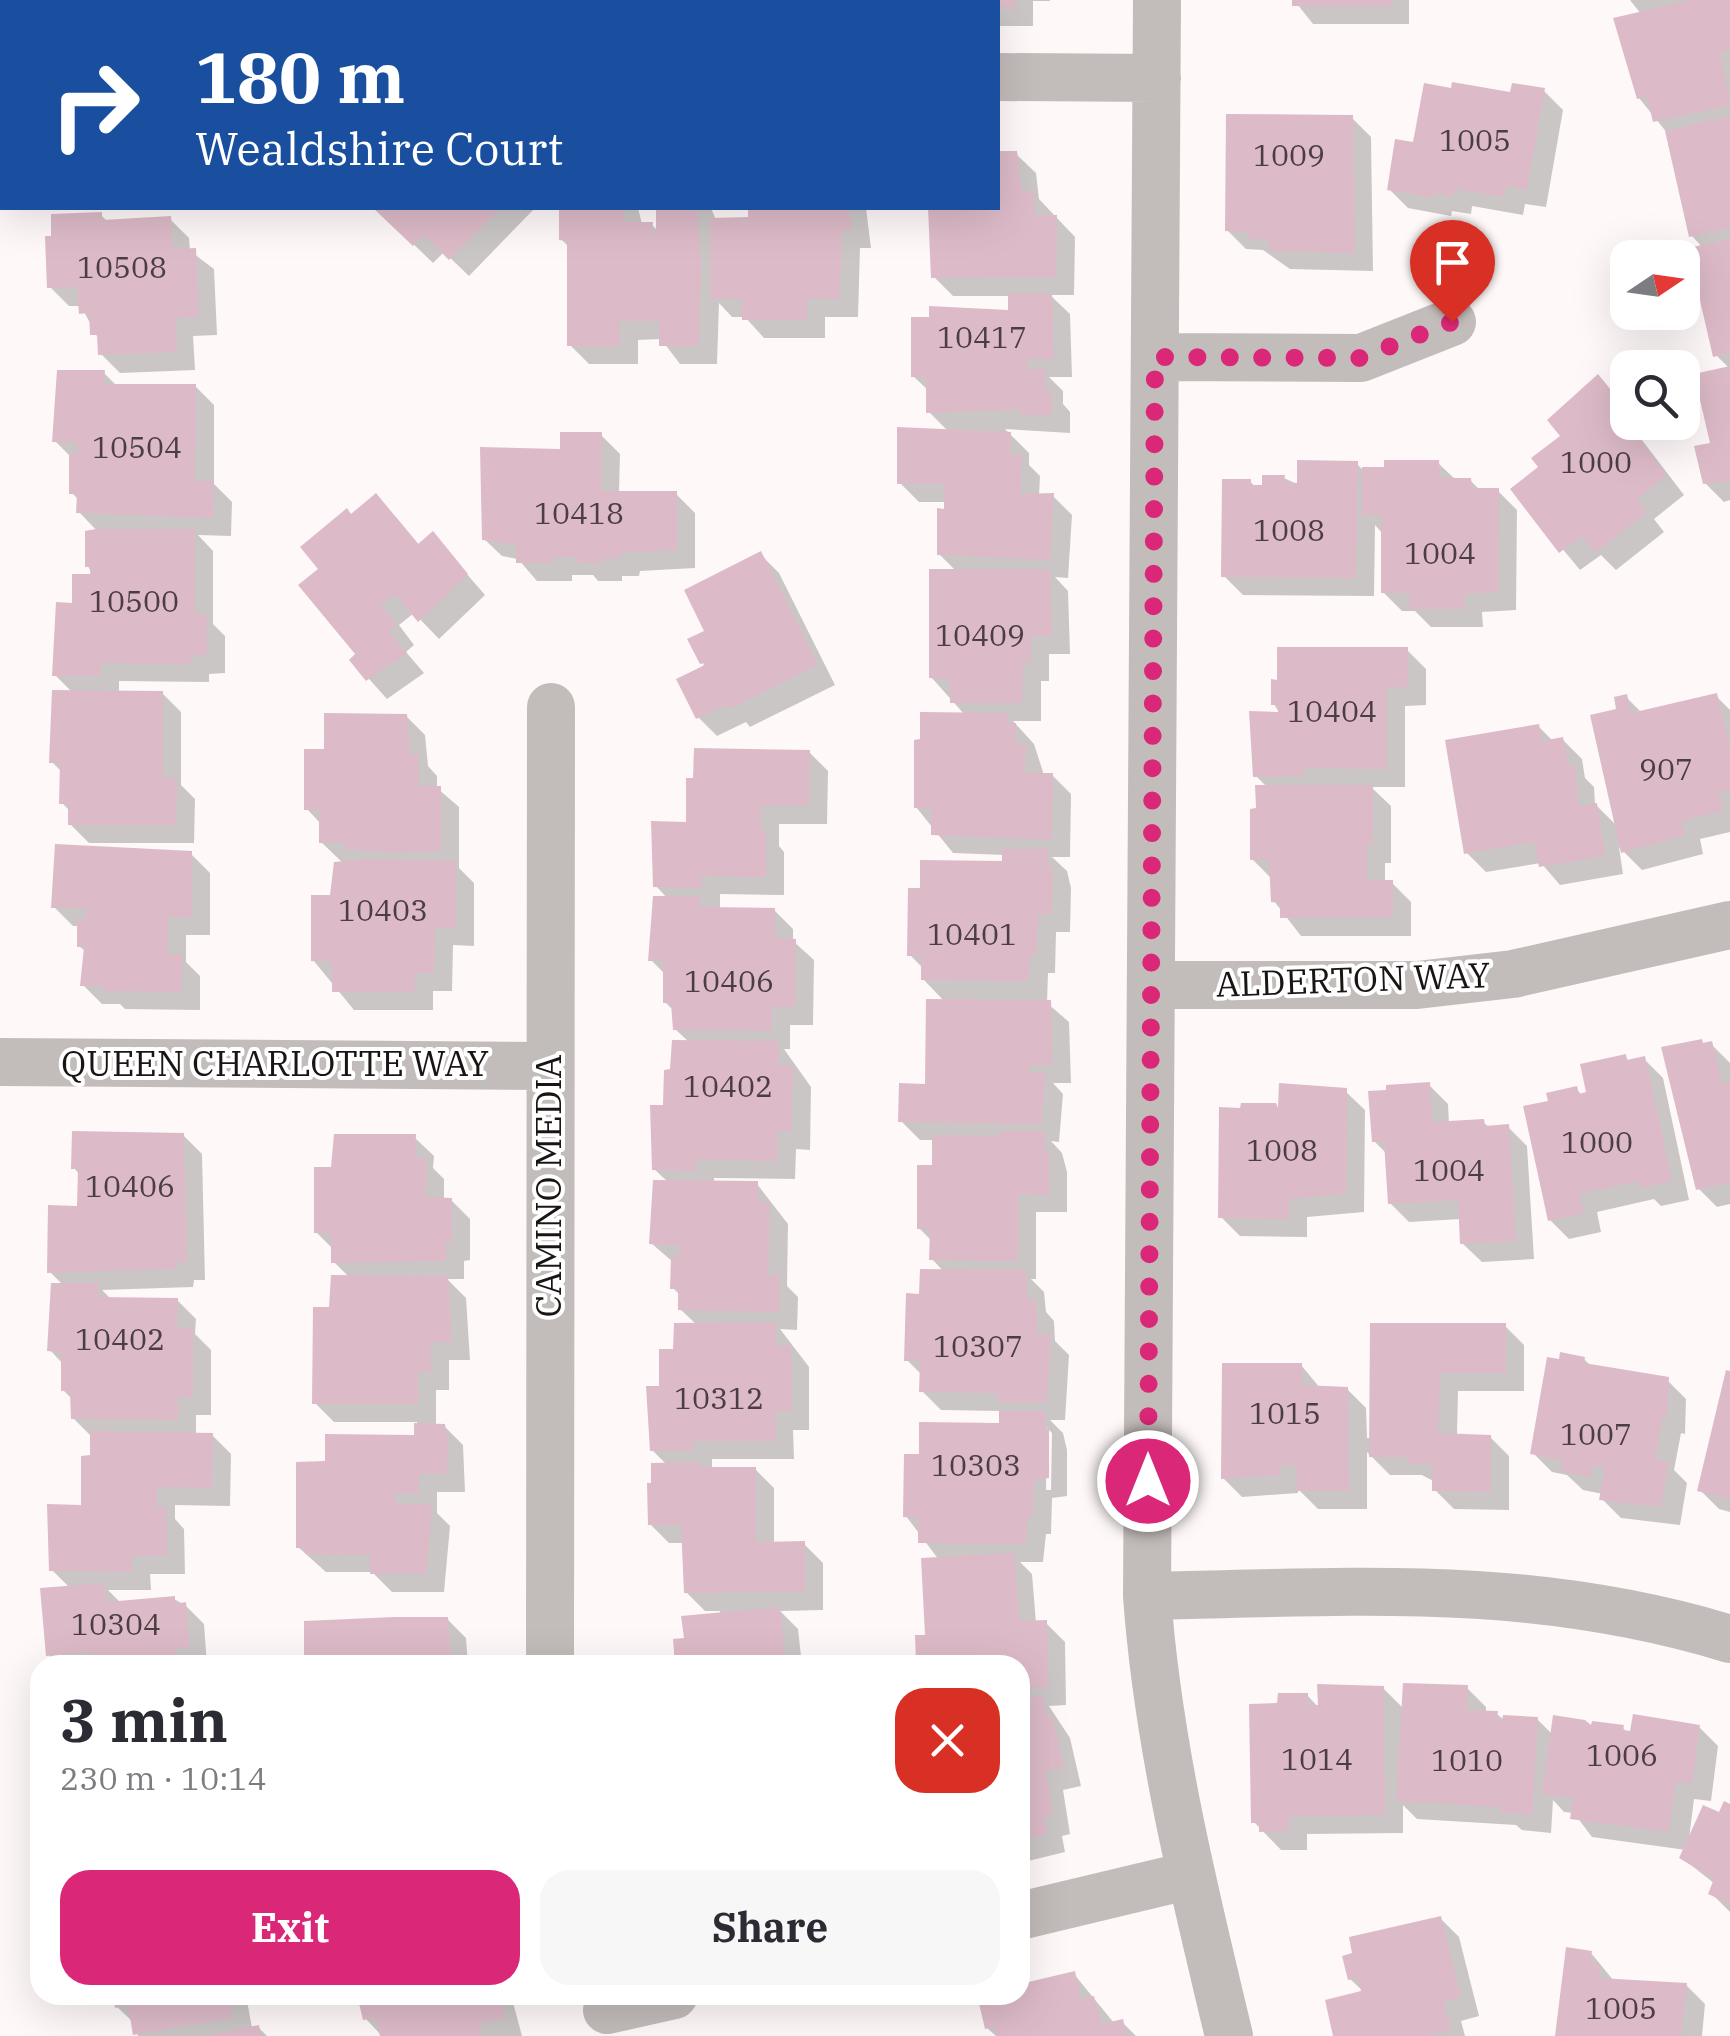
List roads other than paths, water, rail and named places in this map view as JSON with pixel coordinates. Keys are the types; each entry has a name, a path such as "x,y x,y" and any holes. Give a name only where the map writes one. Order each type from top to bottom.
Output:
{"street":[{"path":"1157,0 1148,1596 1154,1686 1191,1875 1229,2036"},
{"path":"1000,77 1157,78"},
{"path":"1155,357 1360,358 1452,322"},
{"name":"CAMINO MEDIA","path":"550,1655 551,708"},
{"name":"ALDERTON WAY","path":"1151,984 1417,984 1512,974 1730,925"},
{"name":"QUEEN CHARLOTTE WAY","path":"0,1062 549,1066"},
{"path":"1148,1596 1494,1593 1580,1602 1665,1620 1730,1640"},
{"path":"1030,1914 1191,1875"},
{"path":"607,2014 639,2005"}]}
